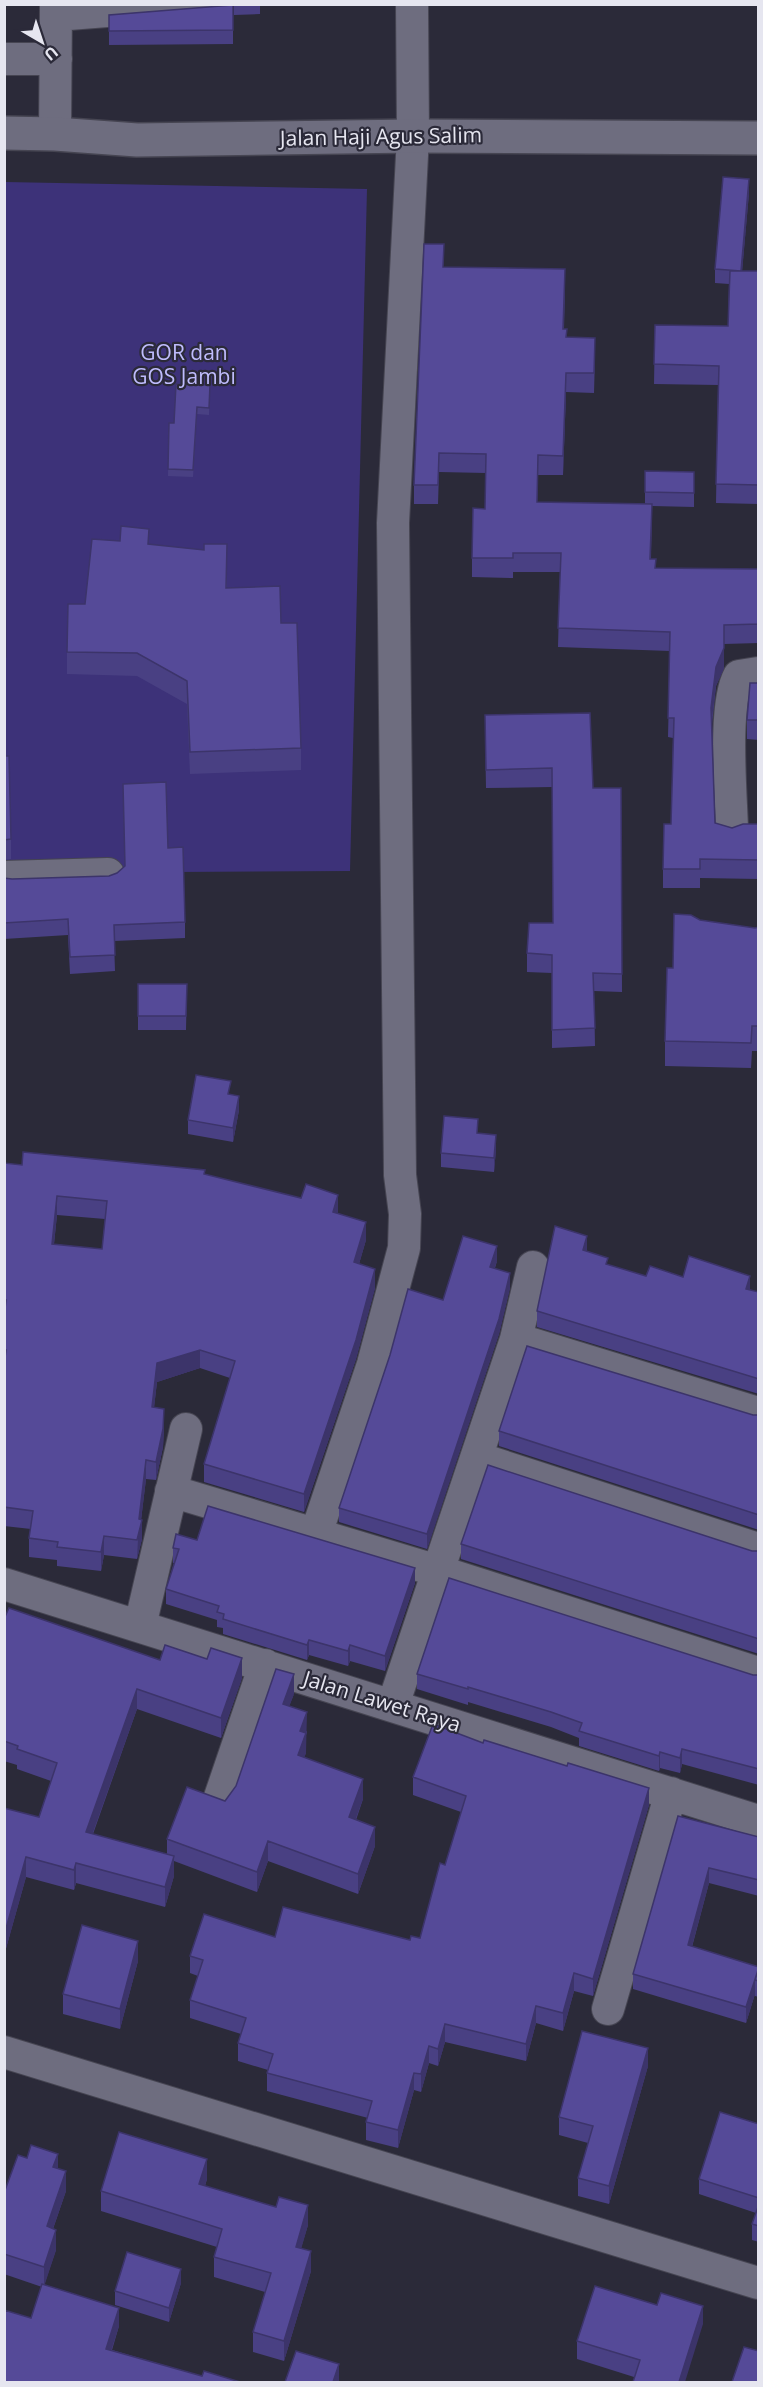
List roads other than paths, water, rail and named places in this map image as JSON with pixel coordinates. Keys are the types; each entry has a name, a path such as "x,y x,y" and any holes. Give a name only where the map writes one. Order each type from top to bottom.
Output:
{"main road":[{"name":"Jalan Haji Agus Salim","path":"4,133 137,140 413,136 759,138"}],"street":[{"path":"55,134 56,10 195,4"},
{"path":"316,1534 373,1364 404,1248 405,1214 400,1175 393,523 413,136 412,4"},
{"path":"4,59 56,59"},
{"path":"732,829 730,731 734,684 739,676 759,672"},
{"path":"4,877 108,874"},
{"path":"393,1705 516,1339 532,1267"},
{"path":"516,1339 759,1413"},
{"path":"140,1626 186,1429"},
{"path":"477,1458 759,1550"},
{"path":"171,1491 438,1571 759,1674"},
{"name":"Jalan Lawet Raya","path":"4,1584 671,1793 755,1811"},
{"path":"219,1800 265,1665"},
{"path":"608,2008 671,1793"},
{"path":"4,2052 759,2283"}],"park label":[{"name":"GOR dan GOS Jambi","path":"184,365"}]}
